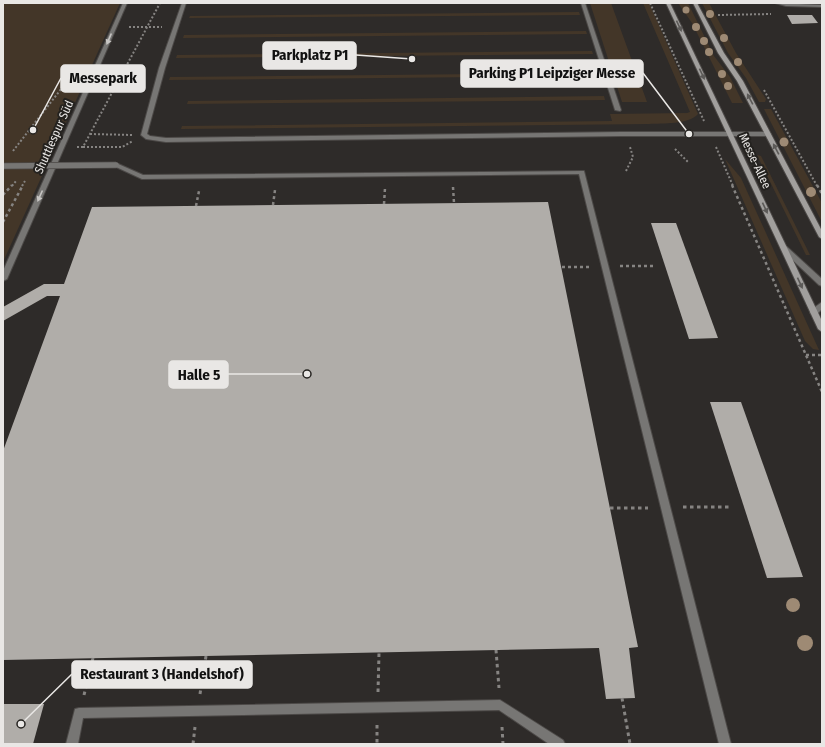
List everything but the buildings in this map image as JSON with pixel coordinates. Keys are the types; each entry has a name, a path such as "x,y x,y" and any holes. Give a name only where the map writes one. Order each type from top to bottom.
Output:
{"main road":[{"name":"Messe-Allee","path":"668,3 822,329"},
{"name":"Messe-Allee","path":"695,3 721,53 740,81 822,237"}],"lane":[{"name":"Shuttlespur Süd","path":"3,279 63,147 125,3"},
{"path":"184,3 162,68 144,135 148,138 166,140 621,134 768,134"},
{"path":"583,3 618,110"},
{"path":"777,3 786,5 822,6"},
{"path":"3,166 116,165 142,177 582,172 725,744"},
{"path":"784,248 822,283"},
{"path":"814,312 822,305"},
{"path":"72,744 79,713 500,705 559,744"}],"path":[{"path":"83,146 160,3"},
{"path":"650,3 710,134 822,392"},
{"path":"718,15 773,14"},
{"path":"114,27 176,26"},
{"path":"12,152 79,66"},
{"path":"90,134 144,135"},
{"path":"626,170 633,157 629,144 634,144"},
{"path":"63,147 122,147"},
{"path":"672,147 688,162"},
{"path":"806,355 822,355"},
{"path":"79,713 93,658"},
{"path":"622,698 630,744"}],"shaded area":[{"path":"3,3 120,3 3,262"},
{"path":"590,3 611,3 647,102 622,102"},
{"path":"643,3 649,3 698,114 694,118 675,123 649,124 181,129 182,126 612,121 610,114 690,112"},
{"path":"678,3 688,3 714,56 730,77 743,103 732,103 692,23"},
{"path":"702,3 709,3 736,53 766,99 765,102 759,102 746,78 728,53"},
{"path":"579,12 580,15 189,18 190,16"},
{"path":"586,31 587,34 183,38 184,35"},
{"path":"592,51 593,54 176,58 177,55"},
{"path":"598,73 599,76 169,80 170,77"},
{"path":"604,96 605,100 187,104 188,101"},
{"path":"764,109 771,109 822,203 822,222"},
{"path":"757,155 761,156 810,255 806,255"},
{"path":"725,159 741,178 819,350 813,349 805,341"}],"place":[{"name":"Parkplatz P1","path":"412,59"},
{"name":"Messepark","path":"33,130"},
{"name":"Parking P1 Leipziger Messe","path":"689,134"},
{"name":"Halle 5","path":"307,374"},
{"name":"Restaurant 3 (Handelshof)","path":"21,724"}]}
